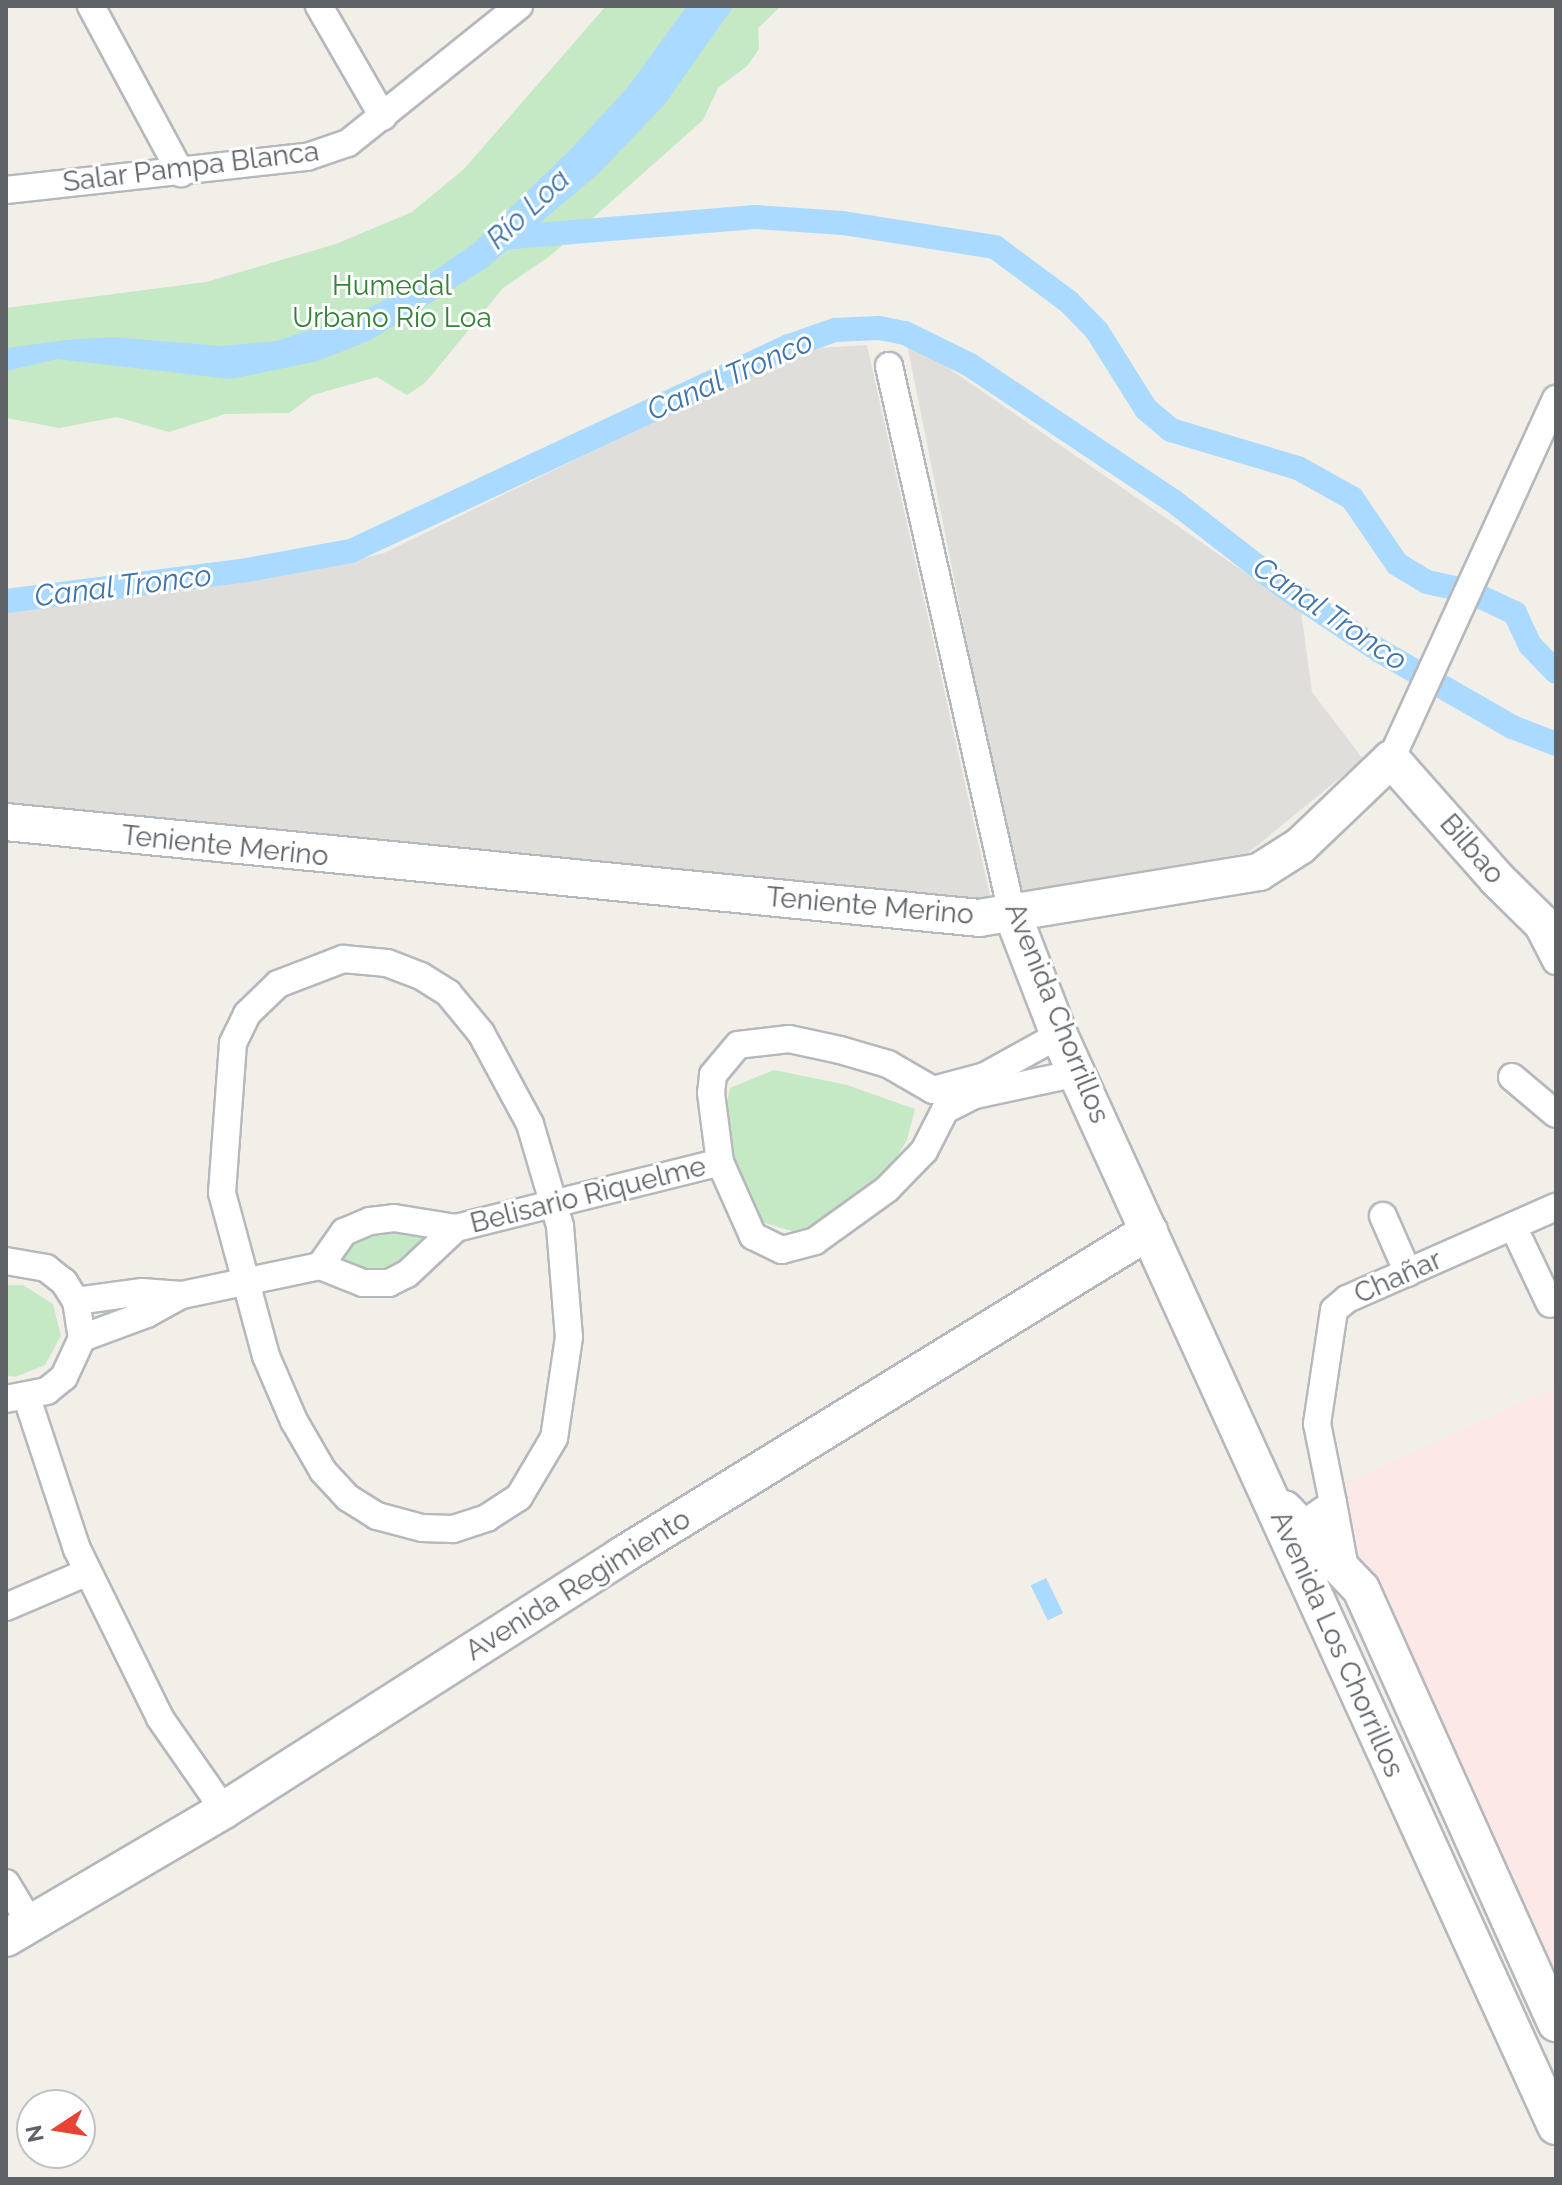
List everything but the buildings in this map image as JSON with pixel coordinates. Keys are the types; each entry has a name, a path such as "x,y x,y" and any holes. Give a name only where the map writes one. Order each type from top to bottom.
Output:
{"street":[{"path":"91,6 181,173"},
{"path":"319,6 383,117"},
{"name":"Salar Pampa Blanca","path":"6,190 307,157 348,143 519,6"},
{"name":"Avenida Chorrillos","path":"889,366 1012,913 1059,1035 1269,1495"},
{"name":"Teniente Merino","path":"6,822 963,916 1012,913 1259,872 1300,846 1391,759 1556,399"},
{"name":"Bilbao","path":"1391,759 1545,928"},
{"path":"1545,928 1556,961"},
{"path":"343,959 387,963 448,993 504,1071 530,1124 556,1206 569,1312 559,1423 540,1469 519,1497 470,1525 437,1529 399,1524 362,1508 336,1487 289,1410 245,1281 222,1193 233,1043 247,1014 278,984 343,959"},
{"path":"1059,1035 985,1076 933,1090 939,1117 975,1095 1078,1073"},
{"name":"Belisario Riquelme","path":"933,1090 888,1064 840,1050 789,1039 745,1042 722,1061 711,1085 720,1162 753,1236 768,1246 796,1248 887,1189 924,1151 939,1117"},
{"path":"1512,1077 1556,1114"},
{"name":"Belisario Riquelme","path":"456,1228 407,1274 389,1283 363,1283 320,1266 344,1232 370,1221 394,1218 456,1228 556,1206 720,1162"},
{"name":"Chañar","path":"1353,1582 1317,1424 1329,1319 1347,1299 1556,1207"},
{"path":"1383,1216 1408,1273"},
{"path":"1513,1226 1550,1304"},
{"name":"Avenida Regimiento","path":"18,1930 224,1810 621,1556 1149,1231"},
{"path":"6,1261 46,1268 76,1301 82,1338 64,1377 16,1398 88,1572 160,1718 224,1810"},
{"path":"82,1338 147,1314 182,1295 320,1266"},
{"path":"76,1301 142,1292 182,1295"},
{"name":"Avenida Los Chorrillos","path":"1269,1495 1302,1525 1353,1582 1556,2023"},
{"name":"Avenida Los Chorrillos","path":"1269,1495 1556,2126"},
{"path":"1302,1525 1333,1503"},
{"path":"6,1607 88,1572"},
{"path":"1326,1621 1340,1593 1353,1582"},
{"path":"6,1883 18,1930"}],"shaded area":[{"path":"906,339 1301,611 1312,692 1363,759 1248,853 1017,892"},
{"path":"867,345 993,909 6,815 6,607 346,563 384,553 802,349"},
{"path":"1556,1387 1556,1983 1352,1550 1339,1486"}],"green space":[{"name":"Humedal Urbano Río Loa","path":"606,6 781,6 758,28 759,49 747,66 718,88 703,120 550,256 503,288 426,382 407,395 377,377 313,395 289,413 225,414 169,432 117,417 59,428 6,418 6,308 206,282 336,244 412,212 464,169"},
{"path":"774,1070 847,1085 915,1109 907,1140 878,1188 805,1235 761,1222 735,1167 724,1116 730,1088"},
{"path":"391,1230 433,1235 401,1267 356,1272 340,1261 350,1245"},
{"path":"6,1285 23,1285 53,1304 61,1336 45,1365 15,1377 6,1375"}],"water":[{"name":"Río Loa","path":"687,6 734,6 664,105 598,174 486,268 371,340 318,361 231,379 57,359 6,371 6,348 66,340 114,337 221,346 277,341 349,317 408,289 473,244 573,147 627,88"},
{"path":"1046,1578 1063,1613 1048,1621 1031,1585"}],"waterway":[{"name":"Río Loa","path":"500,238 755,217 843,223 995,247 1069,302 1097,331 1146,409 1171,430 1298,468 1352,498 1397,564 1427,582 1468,591 1515,613 1530,645 1556,672"},
{"name":"Canal Tronco","path":"6,601 247,570 351,551 789,346 835,330 879,328 905,333 970,365 1172,500 1284,587 1380,651 1512,727 1556,744"}]}
